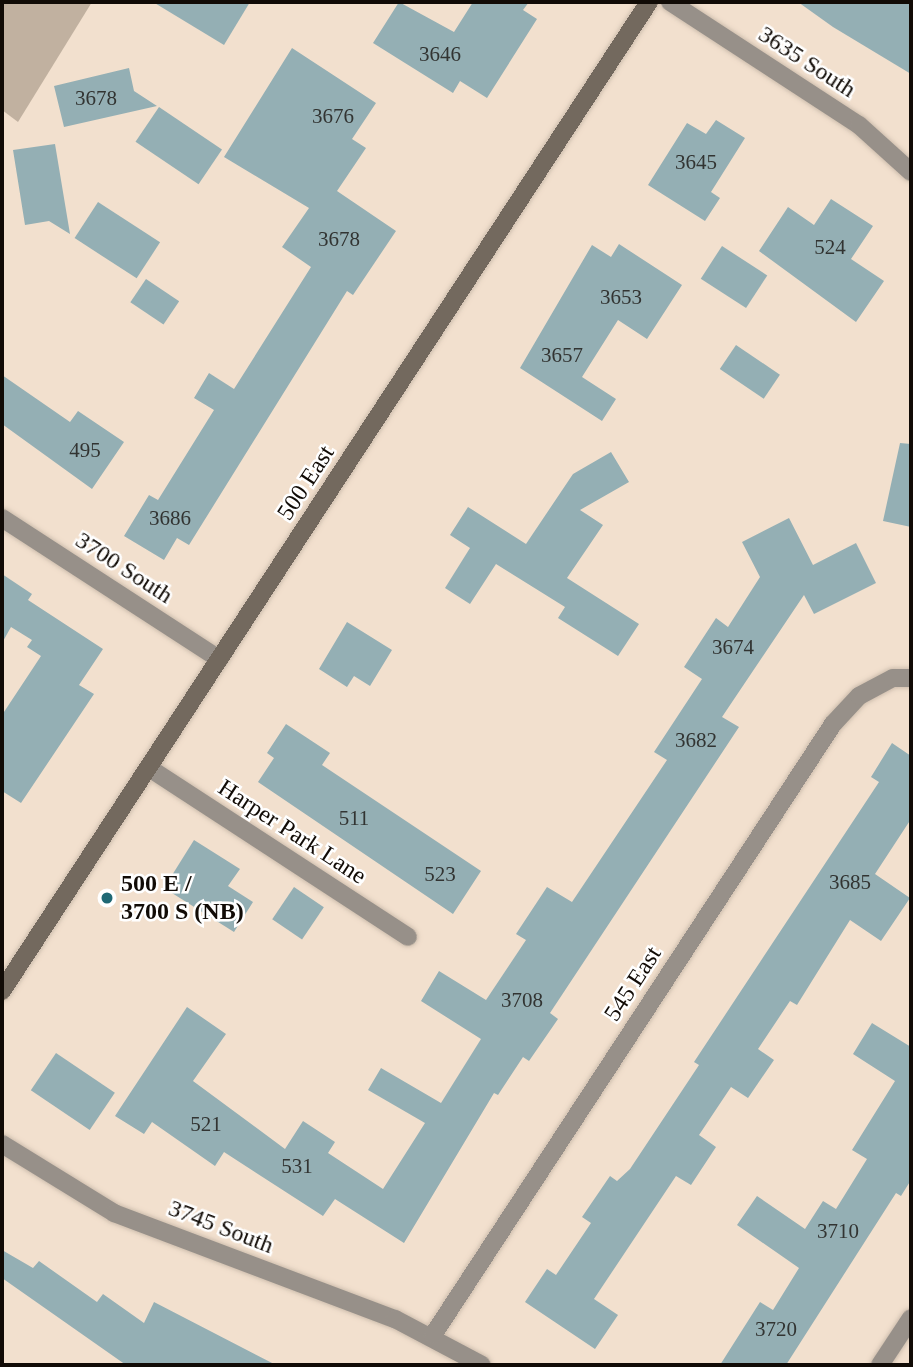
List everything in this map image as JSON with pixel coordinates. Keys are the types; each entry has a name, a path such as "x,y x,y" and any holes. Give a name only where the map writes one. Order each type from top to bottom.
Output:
{"street":[{"name":"500 East","path":"2,990 649,2"},
{"name":"3635 South","path":"670,2 859,125 911,172"},
{"name":"3700 South","path":"2,518 219,659"},
{"name":"545 East","path":"433,1335 833,724 859,696 893,678 911,678"},
{"name":"Harper Park Lane","path":"149,768 408,937"},
{"name":"3745 South","path":"2,1144 114,1213 433,1335 482,1365"},
{"path":"880,1365 911,1318"}],"shaded area":[{"path":"2,2 92,2 18,122 2,110"}],"building":[{"path":"153,2 250,2 224,45"},
{"path":"399,2 454,32 473,2 529,2 523,10 537,19 487,98 460,81 453,93 373,43"},
{"path":"798,2 911,2 911,74 833,27"},
{"path":"292,48 376,103 352,139 366,148 337,191 396,231 353,295 347,291 189,545 177,538 164,560 124,536 149,495 158,500 214,410 194,398 209,373 234,389 311,267 282,247 309,208 224,157"},
{"path":"129,68 134,91 157,106 64,127 54,86"},
{"path":"159,107 222,149 199,184 136,142"},
{"path":"716,120 745,138 711,192 720,198 705,221 648,185 687,123 706,134"},
{"path":"55,144 70,234 49,221 25,225 13,150"},
{"path":"831,199 873,226 851,259 884,281 856,322 759,251 788,207 814,225"},
{"path":"98,202 160,242 137,278 75,238"},
{"path":"619,244 682,285 647,339 618,320 582,377 616,399 602,421 520,368 592,245 611,257"},
{"path":"722,246 767,275 746,308 701,279"},
{"path":"146,279 179,301 164,325 130,302"},
{"path":"736,345 780,375 764,399 720,369"},
{"path":"2,375 70,422 78,411 124,442 92,489 2,424"},
{"path":"900,443 911,444 911,527 883,521"},
{"path":"611,452 629,482 580,510 603,525 567,578 639,624 618,656 558,618 565,607 496,564 470,604 445,588 470,548 450,535 468,507 526,544 573,474"},
{"path":"789,518 813,565 856,543 876,583 814,614 804,595 722,717 739,727 550,1013 558,1019 529,1061 523,1057 498,1095 494,1093 404,1243 335,1199 323,1216 224,1152 215,1166 152,1122 144,1134 115,1116 187,1007 226,1034 193,1081 285,1149 303,1121 335,1142 328,1153 383,1189 425,1123 368,1090 381,1068 441,1103 481,1039 421,1001 439,971 486,1000 526,940 516,934 547,887 572,902 667,760 654,752 702,679 684,667 716,618 728,627 760,577 742,542"},
{"path":"2,574 32,594 28,600 103,649 79,685 94,694 21,803 2,791 2,715 41,656 27,647 32,640 11,627 2,643"},
{"path":"347,622 392,650 370,686 354,676 347,687 319,669"},
{"path":"286,724 330,753 322,765 481,871 453,914 258,782 274,758 267,753"},
{"path":"892,743 911,756 911,819 875,874 910,898 881,941 850,920 797,1005 790,1001 758,1049 774,1060 748,1098 731,1087 699,1135 716,1147 691,1185 676,1176 594,1299 618,1315 595,1349 525,1302 547,1269 556,1275 591,1223 582,1217 610,1176 617,1181 630,1169 699,1065 694,1062 879,782 871,777"},
{"path":"194,840 240,869 228,886 253,902 234,932 164,888"},
{"path":"294,887 324,907 302,939 272,919"},
{"path":"872,1023 911,1047 911,1180 901,1196 896,1193 786,1365 720,1365 760,1302 773,1310 799,1268 737,1225 757,1196 805,1229 823,1201 836,1209 867,1159 852,1150 895,1081 853,1054"},
{"path":"56,1053 115,1093 90,1130 31,1090"},
{"path":"2,1250 33,1268 39,1261 97,1302 103,1294 144,1323 154,1302 276,1365 126,1365 2,1278"}],"place":[{"name":"500 E / 3700 S (NB)","path":"107,898"}]}
